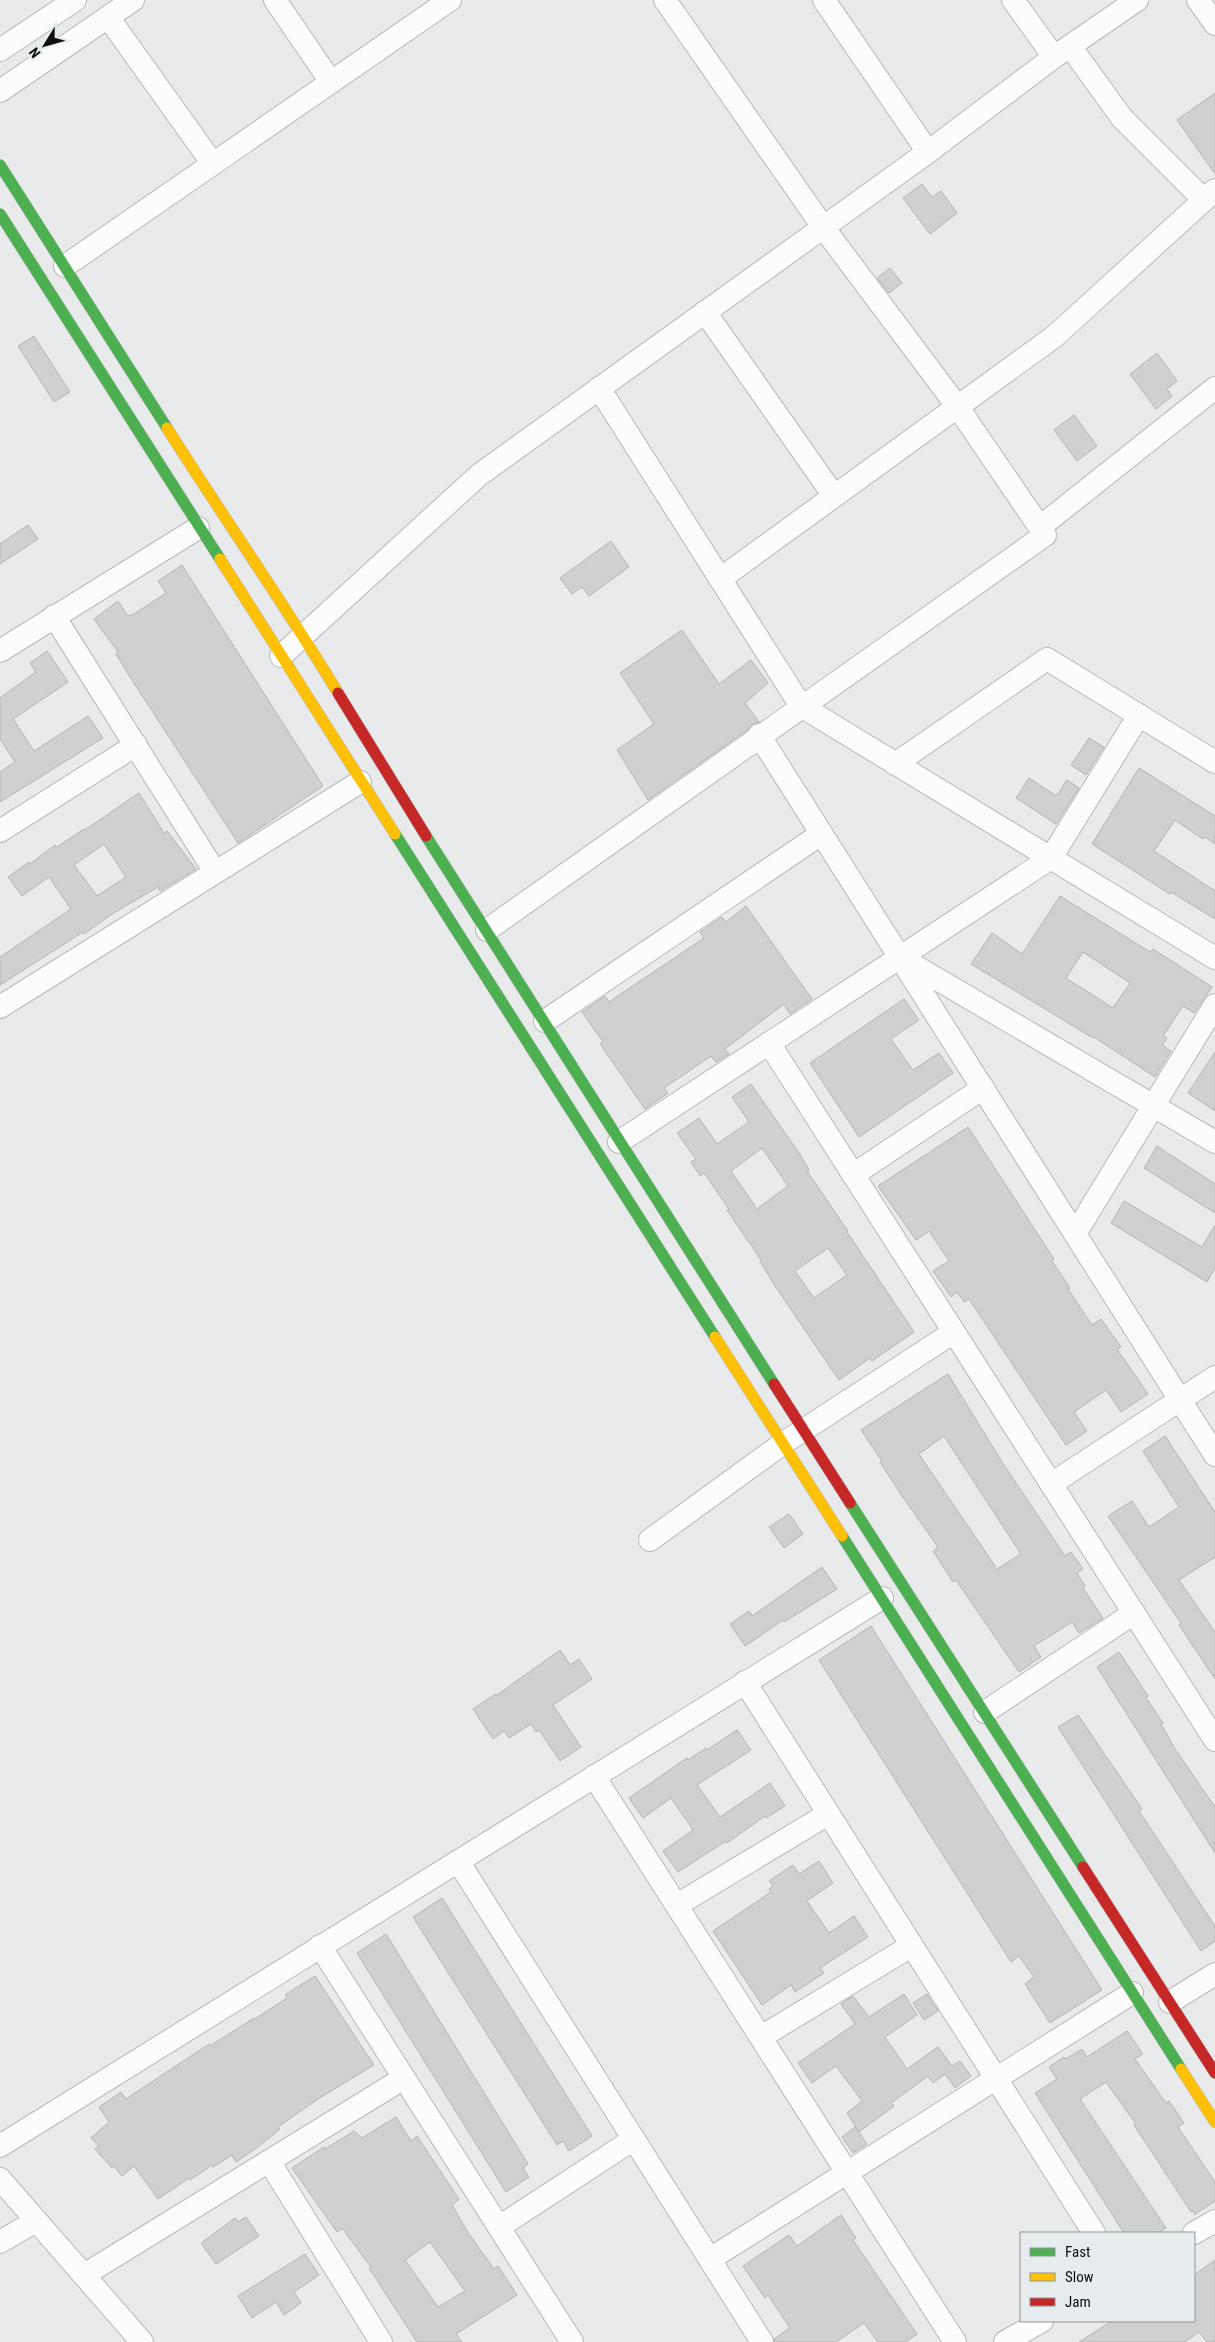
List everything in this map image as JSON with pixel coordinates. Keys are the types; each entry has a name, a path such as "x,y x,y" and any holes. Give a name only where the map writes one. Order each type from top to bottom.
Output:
{"street":[{"path":"0,50 75,0"},
{"path":"0,91 132,0"},
{"path":"275,0 331,82"},
{"path":"65,266 450,0"},
{"path":"486,930 759,735 1046,535 957,406 823,227 665,0"},
{"path":"824,0 928,152"},
{"path":"720,579 1055,336 1209,195 1122,118 1013,0"},
{"path":"280,656 304,637 479,475 928,152 1062,52 1137,0"},
{"path":"1198,0 1215,24"},
{"path":"108,17 213,164"},
{"path":"0,165 221,514 304,637 383,768 619,1142 805,1429 1215,2073"},
{"path":"0,214 198,528 1215,2122"},
{"path":"705,312 834,496"},
{"path":"599,388 801,706 1215,958"},
{"path":"1040,527 1215,388"},
{"path":"0,651 198,528"},
{"path":"54,616 216,872"},
{"path":"895,764 1047,659 1215,762"},
{"path":"619,1142 1051,858 1139,715"},
{"path":"759,735 1215,1455"},
{"path":"0,831 136,745"},
{"path":"0,1007 360,782"},
{"path":"545,1022 821,834"},
{"path":"900,957 1155,1105 1215,1142"},
{"path":"1075,1234 1215,1004"},
{"path":"769,1043 1215,1740"},
{"path":"853,1175 983,1088"},
{"path":"650,1540 782,1444 954,1332"},
{"path":"1051,1484 1215,1377"},
{"path":"0,2146 882,1598"},
{"path":"985,1712 1134,1613"},
{"path":"744,1682 1093,2232"},
{"path":"594,1776 955,2342"},
{"path":"677,1905 828,1814"},
{"path":"458,1861 762,2342"},
{"path":"320,1946 572,2342"},
{"path":"761,2037 911,1946"},
{"path":"1170,2002 1215,1974"},
{"path":"710,2259 1132,1993"},
{"path":"84,2274 404,2078"},
{"path":"499,2227 634,2140"},
{"path":"269,2161 382,2342"},
{"path":"0,2179 84,2274 139,2341"},
{"path":"0,2242 36,2221"},
{"path":"1195,2232 1215,2221"},
{"path":"1006,2342 1040,2322"}],"building":[{"path":"1215,93 1215,174 1177,120"},
{"path":"922,184 932,197 941,191 957,213 930,234 903,198"},
{"path":"890,268 902,283 889,293 877,278"},
{"path":"34,336 70,392 54,402 18,346"},
{"path":"1157,353 1177,381 1167,389 1172,396 1156,409 1130,374"},
{"path":"1074,415 1097,446 1077,461 1054,430"},
{"path":"28,525 38,539 0,564 0,544"},
{"path":"611,541 629,567 589,596 582,587 572,594 560,578"},
{"path":"182,565 323,786 238,843 130,677 116,654 118,652 94,619 118,601 128,616 134,614 166,593 158,581"},
{"path":"682,630 719,684 751,660 768,683 745,703 759,722 752,724 747,730 648,800 617,750 654,724 620,673"},
{"path":"47,651 68,682 13,719 34,751 88,716 103,738 0,802 0,772 15,762 0,739 0,698 36,672 30,663"},
{"path":"1089,738 1104,747 1086,775 1071,765"},
{"path":"1139,768 1215,816 1215,844 1205,837 1203,839 1175,820 1154,851 1215,891 1215,919 1171,892 1170,894 1092,844"},
{"path":"1029,778 1055,795 1058,794 1067,780 1079,788 1056,824 1016,798"},
{"path":"139,793 164,833 167,831 196,869 160,891 158,887 112,914 84,934 83,932 0,985 0,957 71,909 49,877 22,896 8,877 29,862 30,864 55,845 57,847","holes":["104,844 126,877 97,896 74,865"]},
{"path":"1060,896 1150,952 1153,949 1212,987 1194,1013 1183,1006 1163,1036 1167,1038 1162,1045 1171,1051 1155,1077 1094,1037 971,964 992,933 1022,954","holes":["1083,952 1130,983 1113,1008 1066,978"]},
{"path":"746,906 812,999 790,1014 784,1004 725,1049 729,1054 716,1062 711,1056 664,1088 668,1093 645,1109 600,1044 603,1042 582,1012 605,996 609,1002 704,938 700,932 722,917 726,922"},
{"path":"904,999 919,1020 891,1039 913,1070 939,1053 953,1073 859,1137 810,1063"},
{"path":"1215,1052 1215,1111 1188,1093"},
{"path":"751,1084 799,1153 809,1170 807,1171 914,1332 872,1361 870,1358 839,1380 775,1286 761,1260 727,1210 729,1209 704,1173 700,1176 691,1162 696,1159 677,1133 699,1118 717,1144 749,1122 732,1097","holes":["762,1148 788,1186 757,1209 731,1171","828,1248 847,1275 814,1298 795,1271"]},
{"path":"968,1127 1054,1259 1052,1261 1070,1288 1068,1289 1092,1325 1101,1319 1121,1347 1117,1349 1148,1394 1121,1412 1106,1390 1074,1412 1087,1431 1066,1445 969,1299 964,1302 957,1292 951,1297 933,1271 949,1261 929,1231 916,1240 878,1186"},
{"path":"1157,1146 1215,1184 1215,1213 1144,1168"},
{"path":"1124,1201 1202,1247 1215,1225 1215,1268 1207,1282 1111,1223"},
{"path":"948,1374 1002,1462 1065,1556 1071,1552 1083,1569 1077,1573 1085,1586 1083,1588 1103,1618 1079,1633 1072,1622 1034,1646 1041,1657 1019,1672 956,1580 953,1582 933,1551 938,1547 900,1493 880,1462 882,1461 861,1430","holes":["944,1436 1021,1554 997,1569 919,1454"]},
{"path":"1165,1436 1215,1512 1215,1557 1179,1580 1215,1632 1215,1679 1179,1625 1181,1623 1108,1516 1132,1501 1149,1527 1179,1507 1143,1451"},
{"path":"789,1514 803,1534 784,1548 769,1527"},
{"path":"822,1567 837,1589 784,1622 783,1620 745,1646 730,1624 749,1611 752,1616"},
{"path":"871,1626 1102,1990 1050,2023 1025,1984 1034,1977 1019,1956 1011,1962 819,1660"},
{"path":"560,1650 570,1665 579,1659 592,1679 553,1705 581,1747 560,1761 539,1730 536,1732 531,1724 509,1738 504,1731 493,1739 473,1709 497,1695"},
{"path":"1119,1652 1148,1696 1146,1698 1163,1723 1161,1724 1175,1749 1215,1807 1215,1853 1097,1667"},
{"path":"1078,1715 1142,1809 1139,1811 1215,1926 1215,1941 1201,1951 1058,1727"},
{"path":"737,1730 751,1750 697,1785 720,1817 770,1783 785,1806 766,1818 765,1816 727,1843 726,1841 678,1872 663,1851 693,1830 671,1798 643,1818 629,1798 687,1758 688,1760 706,1748 707,1750"},
{"path":"819,1861 833,1883 807,1901 829,1933 854,1916 868,1937 820,1968 824,1973 795,1992 791,1985 762,2005 713,1931 771,1892 769,1889 773,1886 769,1881 793,1865 799,1874"},
{"path":"442,1898 592,2136 569,2151 563,2141 557,2145 413,1917"},
{"path":"386,1934 528,2164 523,2168 529,2177 506,2192 357,1953"},
{"path":"315,1976 374,2065 318,2099 278,2127 280,2129 236,2162 232,2155 213,2167 212,2165 190,2180 189,2178 158,2199 134,2166 122,2176 95,2149 99,2146 91,2138 109,2122 99,2107 121,2092 126,2099 209,2044 210,2046 255,2019 287,1998 285,1995"},
{"path":"904,1994 917,2015 885,2037 907,2069 938,2047 952,2066 960,2061 971,2076 955,2088 945,2074 933,2083 928,2076 891,2103 894,2106 859,2132 847,2113 862,2101 836,2066 812,2083 798,2063 855,2024 841,2004 853,1996 869,2017"},
{"path":"927,1994 938,2011 924,2020 913,2003"},
{"path":"1127,2031 1143,2054 1135,2059 1166,2103 1169,2101 1184,2123 1178,2127 1215,2182 1215,2201 1194,2215 1194,2211 1191,2212 1134,2125 1136,2124 1106,2082 1080,2099 1166,2228 1160,2232 1123,2232 1035,2093 1057,2079 1049,2067 1064,2057 1066,2059 1082,2049 1087,2057"},
{"path":"396,2117 411,2141 417,2136 459,2199 452,2205 469,2234 494,2269 498,2266 517,2295 456,2334 462,2342 417,2342 369,2268 371,2267 342,2228 337,2232 292,2168 324,2147 325,2149 354,2131 362,2138","holes":["430,2242 465,2291 438,2307 405,2260"]},
{"path":"855,2127 867,2144 853,2153 842,2137"},
{"path":"841,2215 856,2238 853,2240 917,2334 906,2342 878,2342 864,2323 836,2342 775,2342 774,2339 790,2328 768,2295 765,2298 743,2266 789,2235 797,2246"},
{"path":"246,2217 259,2236 216,2264 201,2243 235,2218 238,2222"},
{"path":"305,2254 319,2275 294,2292 301,2303 284,2315 276,2302 252,2318 238,2296"},
{"path":"1215,2260 1215,2342 1207,2342 1199,2332 1185,2342 1079,2342 1110,2322 1195,2322 1195,2274"}],"traffic: fast":[{"path":"0,165 167,428"},
{"path":"0,214 220,559"},
{"path":"395,834 715,1337"},
{"path":"426,836 774,1384"},
{"path":"850,1503 1083,1867"},
{"path":"842,1536 1181,2069"}],"traffic: slow":[{"path":"167,428 338,693"},
{"path":"220,559 395,834"},
{"path":"715,1337 842,1536"},
{"path":"1181,2069 1215,2122"}],"traffic: jam":[{"path":"338,693 426,836"},
{"path":"774,1384 850,1503"},
{"path":"1083,1867 1215,2073"}]}
